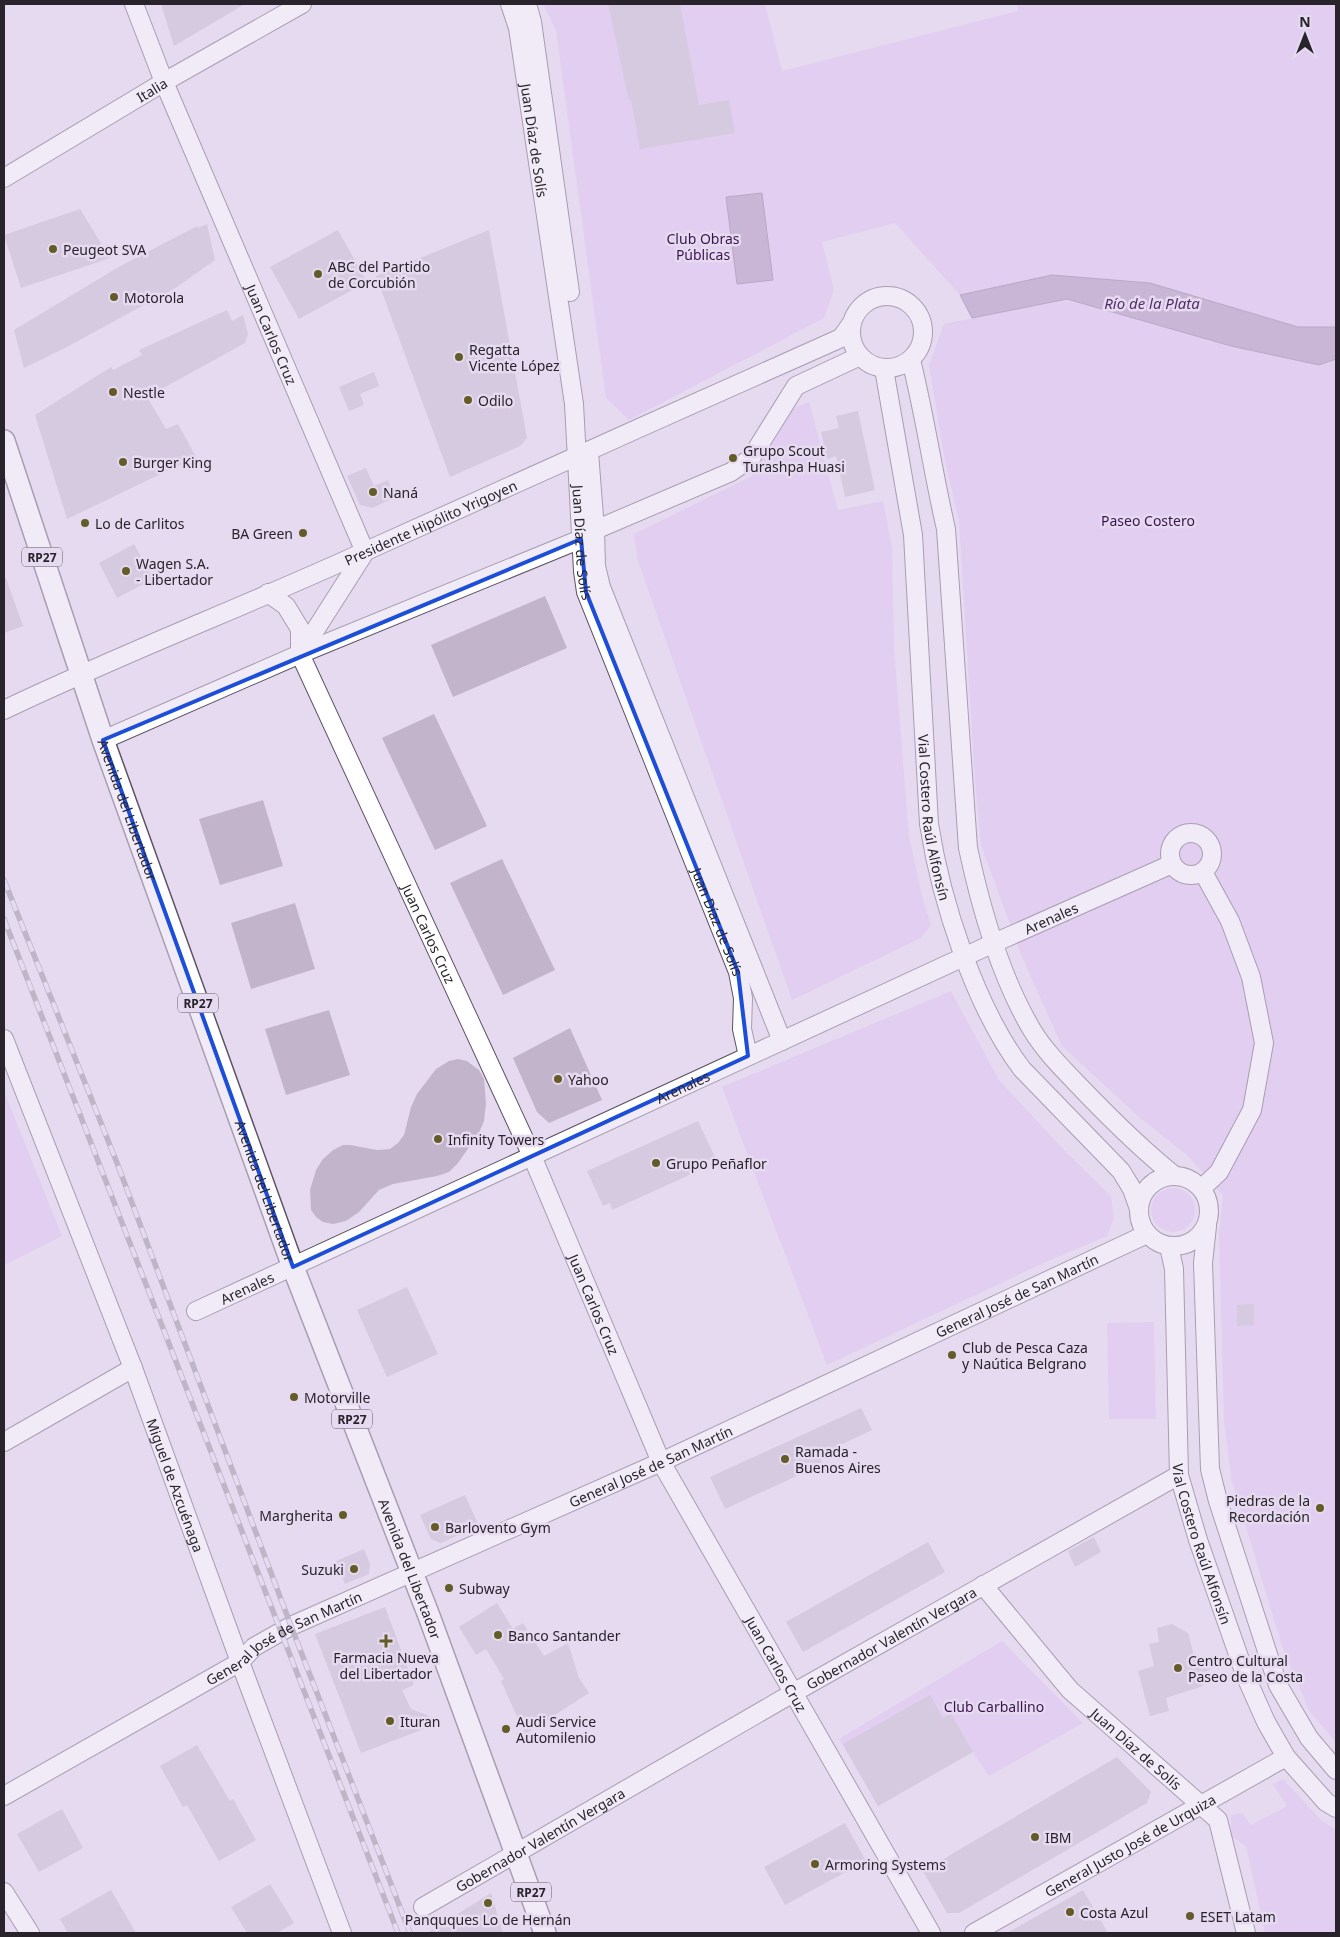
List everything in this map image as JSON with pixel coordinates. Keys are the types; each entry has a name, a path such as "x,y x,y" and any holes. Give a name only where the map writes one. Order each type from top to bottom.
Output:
{"main road":[{"name":"Avenida del Libertador","path":"4,441 103,740 293,1267 412,1572 517,1852 545,1933"}],"street":[{"name":"Juan Carlos Cruz","path":"134,4 164,82 365,552"},
{"name":"Italia","path":"4,178 164,82 302,4"},
{"name":"Juan Díaz de Solís","path":"510,4 518,28 574,404 583,452"},
{"name":"Juan Díaz de Solís","path":"527,4 532,22 583,389 583,452 588,534 586,592 738,972 743,998 742,1029 748,1056"},
{"path":"888,295 900,298 911,304 920,314 924,339 919,350 911,360 903,365 884,369 871,365 860,356 850,336 851,324 856,312 865,303 876,297 888,295"},
{"name":"Presidente Hipólito Yrigoyen","path":"4,710 80,674 365,552 583,452 841,338 851,324"},
{"path":"103,740 300,654 731,472 751,458 796,386 860,356"},
{"name":"Vial Costero Raúl Alfonsín","path":"911,360 919,391 935,483 946,529 968,848 978,894 994,943 1023,1013 1036,1037 1051,1057 1129,1138 1175,1176"},
{"name":"Vial Costero Raúl Alfonsín","path":"884,369 913,535 929,824 938,869 965,957 986,1008 1013,1056 1022,1068 1121,1171 1132,1189 1139,1209"},
{"name":"Juan Díaz de Solís","path":"588,534 601,587 782,1041"},
{"path":"300,654 365,552"},
{"name":"Juan Carlos Cruz","path":"268,593 286,606 300,629 300,654 532,1156 661,1462 931,1933"},
{"path":"1196,834 1209,843 1212,850 1212,858 1209,866 1203,872 1195,875 1186,875 1178,871 1172,864 1171,848 1174,841 1180,836 1196,834"},
{"name":"Arenales","path":"196,1311 994,943 1172,864"},
{"path":"1202,1188 1219,1172 1252,1110 1264,1043 1251,977 1230,921 1203,872"},
{"name":"Miguel de Azcuénaga","path":"4,1038 133,1368 240,1662 342,1933"},
{"path":"1175,1176 1194,1182 1202,1188 1210,1206 1210,1217 1207,1226 1200,1236 1191,1243 1169,1246 1160,1244 1147,1234 1142,1226 1139,1209 1141,1198 1151,1185 1164,1177 1175,1176"},
{"name":"Vial Costero Raúl Alfonsín","path":"1207,1226 1203,1263 1210,1469 1218,1501 1278,1685 1309,1738 1336,1770"},
{"name":"General José de San Martín","path":"4,1796 240,1662 254,1647 291,1626 661,1462 1147,1234"},
{"name":"Vial Costero Raúl Alfonsín","path":"1169,1246 1174,1269 1180,1475 1198,1540 1246,1677 1266,1722 1286,1757 1326,1802 1336,1808"},
{"path":"4,1442 133,1368"},
{"name":"Gobernador Valentín Vergara","path":"423,1907 793,1692 1180,1475"},
{"name":"Juan Díaz de Solís","path":"984,1586 1070,1690 1218,1820 1246,1933"},
{"name":"General Justo José de Urquiza","path":"974,1933 1286,1757"},
{"path":"4,1892 30,1933"}],"highlighted area":[{"path":"581,539 586,592 738,972 748,1056 293,1267 103,740"}],"green space":[{"name":"Club Obras Públicas","path":"543,4 765,4 782,71 1018,11 1017,4 1336,4 1336,327 1298,327 1150,283 1052,275 960,295 895,223 822,242 834,290 824,318 629,420 606,398 556,30"},
{"name":"Paseo Costero","path":"1067,299 1231,346 1319,365 1336,359 1336,1742 1310,1712 1284,1652 1231,1478 1224,1420 1219,1234 1223,1196 1187,1155 1140,1118 1062,1046 1022,957 981,845 975,780 959,520 945,461 929,365 944,324"},
{"path":"809,402 838,510 883,501 892,547 894,648 909,837 923,900 931,925 921,938 792,1000 637,558 634,534 752,476 792,409"},
{"path":"951,991 999,1080 1064,1150 1111,1196 1114,1218 1107,1236 1037,1266 827,1365 722,1087"},
{"path":"4,1091 62,1236 4,1265"},
{"path":"1173,1188 1185,1192 1191,1198 1195,1210 1191,1222 1185,1228 1173,1232 1161,1228 1155,1222 1151,1210 1155,1198 1161,1192"},
{"path":"1154,1322 1156,1419 1109,1419 1107,1323"},
{"name":"Club Carballino","path":"1002,1641 1083,1723 989,1776 973,1752 878,1806 839,1739"},
{"path":"1283,1779 1320,1819 1336,1830 1336,1933 1265,1933 1246,1846 1231,1836 1231,1815 1242,1813 1251,1825 1287,1806 1273,1784"}],"water":[{"path":"762,193 773,280 737,284 726,197"},
{"name":"Río de la Plata","path":"1052,275 1150,283 1298,327 1336,327 1336,359 1319,365 1231,346 1067,299 972,318 960,295"}],"building":[{"path":"161,4 245,4 174,46"},
{"path":"608,4 680,4 699,105 729,100 735,133 640,149 631,99 629,100"},
{"name":"Peugeot SVA","path":"80,209 110,258 21,288 4,235"},
{"name":"Motorola","path":"207,224 215,260 177,287 65,348 24,368 14,330 117,268 197,226 198,228"},
{"name":"ABC del Partido de Corcubión","path":"338,230 367,282 299,319 270,267"},
{"name":"Regatta Vicente López","path":"489,230 527,438 520,446 450,477 376,276"},
{"path":"227,310 232,321 243,315 248,334 245,343 147,397 166,429 178,424 196,457 67,519 35,415 111,367 113,370 142,355 139,350"},
{"path":"374,372 379,386 360,394 364,405 349,411 339,387"},
{"path":"858,411 875,490 845,497 836,456 827,459 821,432 839,428 836,416"},
{"name":"Naná","path":"366,468 374,486 388,480 396,497 372,508 360,505 347,476"},
{"name":"Wagen S.A. - Libertador","path":"134,544 153,579 117,598 99,563"},
{"path":"6,578 23,626 4,633 4,579"},
{"path":"545,596 567,648 453,697 431,645"},
{"path":"434,714 487,826 435,850 382,738"},
{"path":"263,800 283,866 220,885 199,819"},
{"path":"502,859 555,970 503,995 450,883"},
{"path":"295,903 315,969 251,989 231,923"},
{"path":"329,1010 350,1075 286,1095 265,1029"},
{"name":"Yahoo","path":"570,1028 602,1100 549,1123 537,1112 513,1058"},
{"name":"Infinity Towers","path":"458,1059 467,1061 479,1070 484,1079 486,1104 484,1121 479,1133 458,1163 449,1172 393,1184 379,1190 359,1212 346,1221 333,1224 323,1222 316,1217 311,1210 310,1190 316,1170 323,1159 333,1150 343,1145 377,1150 390,1149 404,1135 411,1107 417,1094 436,1069 449,1061"},
{"name":"Grupo Peñaflor","path":"698,1121 715,1157 707,1160 709,1166 612,1210 610,1203 603,1206 587,1171"},
{"path":"407,1287 438,1354 387,1377 357,1310"},
{"path":"1254,1304 1254,1325 1237,1326 1237,1305"},
{"name":"Ramada - Buenos Aires","path":"861,1408 872,1430 819,1455 823,1464 725,1509 710,1477"},
{"path":"465,1495 479,1526 441,1543 431,1539 420,1515"},
{"path":"1094,1537 1101,1552 1075,1567 1068,1551"},
{"path":"928,1542 945,1572 803,1652 786,1622"},
{"name":"Suzuki","path":"364,1549 370,1564 369,1574 345,1584 336,1561"},
{"path":"497,1603 513,1629 523,1623 544,1656 568,1643 579,1678 589,1693 525,1734 501,1681 504,1679 486,1649 476,1655 459,1627"},
{"path":"385,1607 414,1685 402,1690 411,1709 429,1716 432,1726 361,1753 315,1634"},
{"name":"Centro Cultural Paseo de la Costa","path":"1172,1624 1188,1633 1195,1659 1206,1656 1210,1670 1200,1673 1203,1686 1166,1698 1169,1711 1150,1716 1138,1671 1154,1666 1149,1644 1159,1642 1157,1628"},
{"path":"930,1695 943,1718 951,1714 973,1752 878,1806 843,1744"},
{"path":"197,1745 230,1801 233,1799 256,1840 219,1861 187,1805 183,1807 160,1766"},
{"name":"IBM","path":"1117,1757 1151,1792 1147,1803 959,1913 947,1913 923,1871"},
{"path":"62,1809 83,1848 39,1872 17,1834"},
{"name":"Armoring Systems","path":"845,1823 866,1861 785,1905 764,1867"},
{"path":"270,1884 294,1923 277,1933 247,1933 231,1907"},
{"path":"111,1890 136,1933 68,1933 60,1919"},
{"name":"Costa Azul","path":"1083,1890 1108,1933 1007,1933"},
{"path":"491,1893 503,1933 427,1933"}],"railway":[{"path":"4,880 117,1163 291,1626 410,1933"},
{"path":"4,919 398,1933"}],"place":[{"name":"Peugeot SVA","path":"53,249"},
{"name":"ABC del Partido de Corcubión","path":"318,274"},
{"name":"Motorola","path":"114,297"},
{"name":"Regatta Vicente López","path":"459,357"},
{"name":"Nestle","path":"113,392"},
{"name":"Odilo","path":"468,400"},
{"name":"Grupo Scout Turashpa Huasi","path":"733,458"},
{"name":"Burger King","path":"123,462"},
{"name":"Naná","path":"373,492"},
{"name":"Lo de Carlitos","path":"85,523"},
{"name":"BA Green","path":"303,533"},
{"name":"Wagen S.A. - Libertador","path":"126,571"},
{"name":"Yahoo","path":"558,1079"},
{"name":"Infinity Towers","path":"438,1139"},
{"name":"Grupo Peñaflor","path":"656,1163"},
{"name":"Club de Pesca Caza y Naútica Belgrano","path":"952,1355"},
{"name":"Motorville","path":"294,1397"},
{"name":"Ramada - Buenos Aires","path":"785,1459"},
{"name":"Piedras de la Recordación","path":"1320,1508"},
{"name":"Margherita","path":"343,1515"},
{"name":"Barlovento Gym","path":"435,1527"},
{"name":"Suzuki","path":"354,1569"},
{"name":"Subway","path":"449,1588"},
{"name":"Banco Santander","path":"498,1635"},
{"name":"Farmacia Nueva del Libertador","path":"386,1641"},
{"name":"Centro Cultural Paseo de la Costa","path":"1178,1668"},
{"name":"Ituran","path":"390,1721"},
{"name":"Audi Service Automilenio","path":"506,1729"},
{"name":"IBM","path":"1035,1837"},
{"name":"Armoring Systems","path":"815,1864"},
{"name":"Panquques Lo de Hernán","path":"488,1903"},
{"name":"Costa Azul","path":"1070,1912"},
{"name":"ESET Latam","path":"1190,1916"}]}
